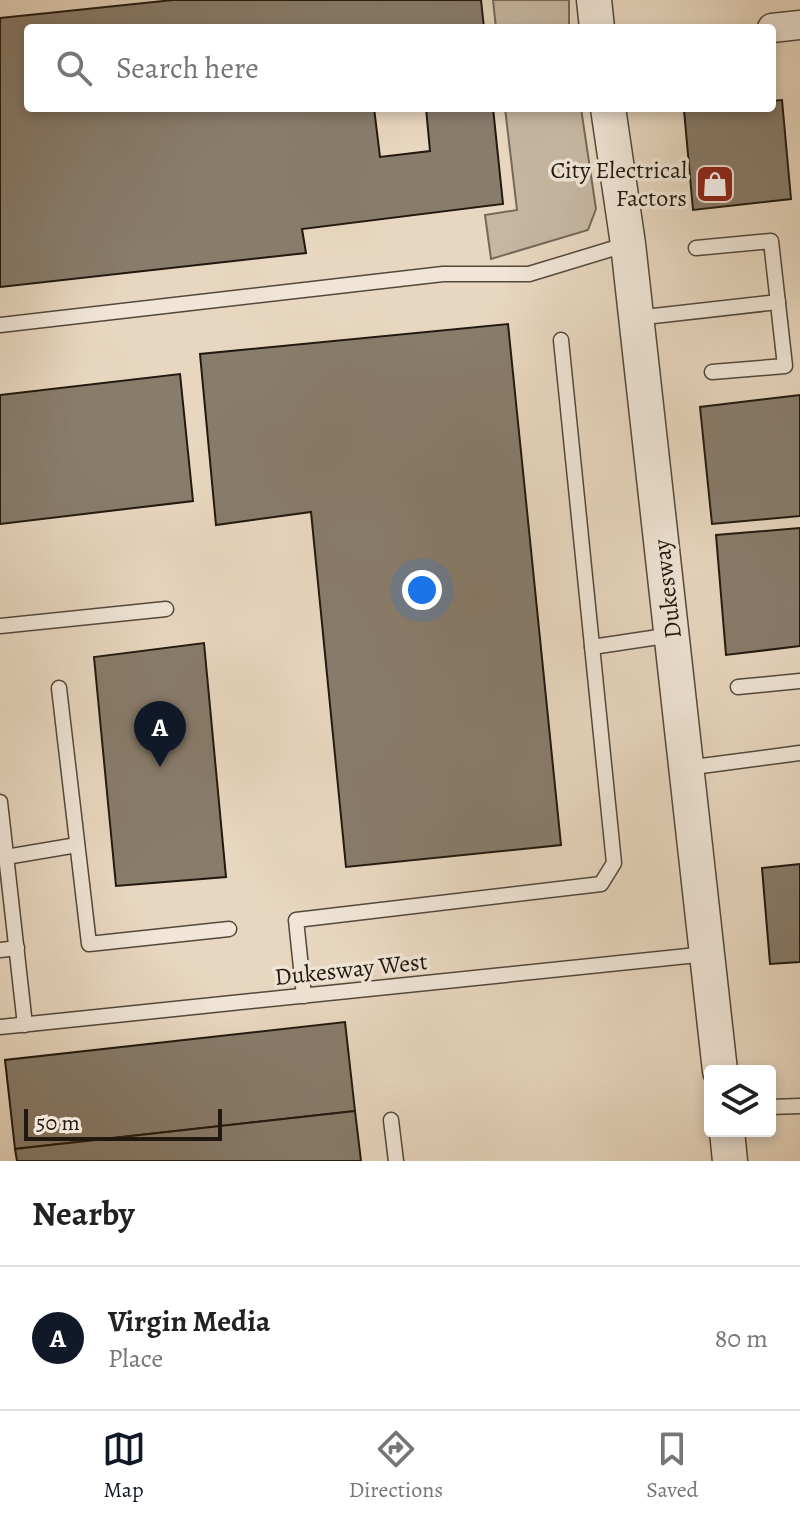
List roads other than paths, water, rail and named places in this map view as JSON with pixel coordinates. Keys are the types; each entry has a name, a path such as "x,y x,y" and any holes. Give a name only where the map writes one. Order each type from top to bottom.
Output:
{"street":[{"path":"594,0 597,24"},
{"path":"776,28 800,25"},
{"name":"Dukesway","path":"609,112 628,244 719,1065"},
{"path":"728,1137 730,1161"}],"lane":[{"path":"696,248 771,241 785,366 712,372"},
{"path":"0,325 443,274 529,274 628,244"},
{"path":"636,318 778,302"},
{"path":"304,996 296,920 601,884 614,863 561,340"},
{"path":"0,626 166,609"},
{"path":"592,647 673,635"},
{"path":"738,687 800,681"},
{"path":"59,688 89,944 229,929"},
{"path":"686,768 800,753"},
{"path":"0,802 25,1025"},
{"path":"6,857 77,845"},
{"path":"0,950 17,948"},
{"name":"Dukesway West","path":"0,1027 707,954"},
{"path":"776,1107 800,1106"},
{"path":"391,1120 396,1161"}],"place":[{"name":"City Electrical Factors","path":"715,184"},
{"name":"Virgin Media","path":"160,767"}]}
